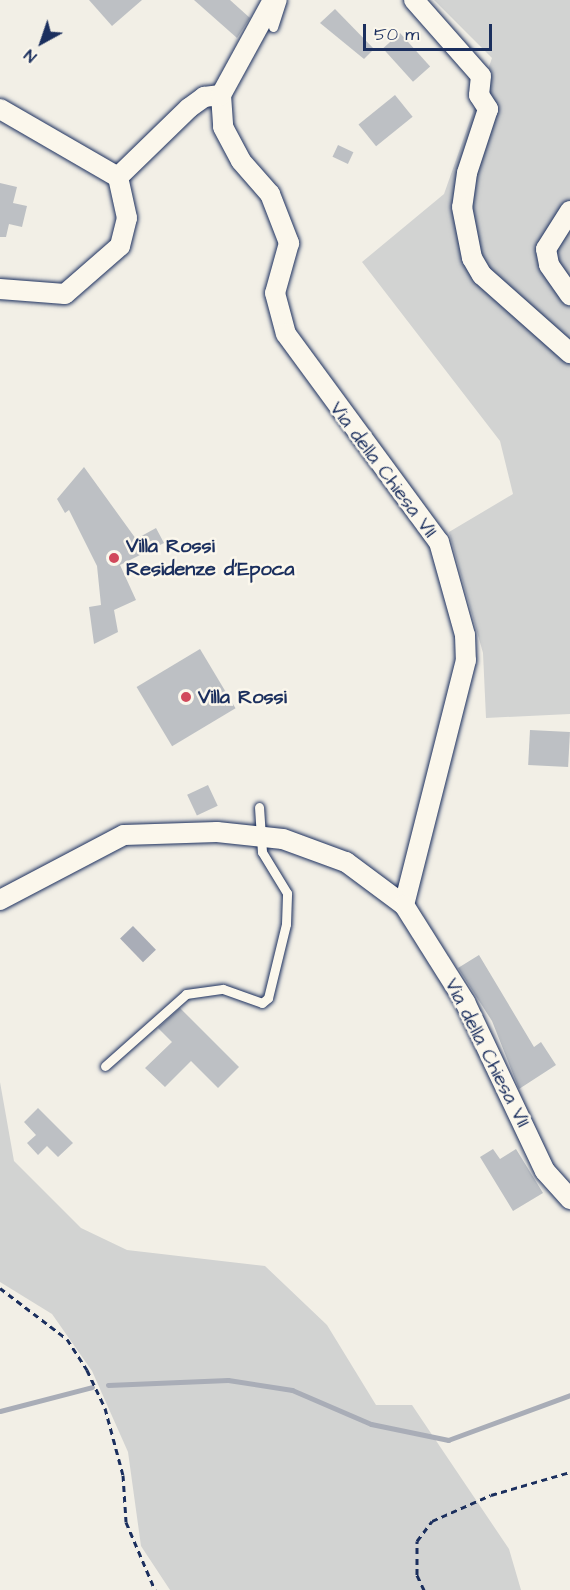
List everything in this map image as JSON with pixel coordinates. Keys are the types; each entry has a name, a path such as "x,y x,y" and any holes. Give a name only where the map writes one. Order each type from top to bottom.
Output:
{"street":[{"path":"118,177 189,108 204,97 221,95 273,0"},
{"path":"414,0 481,76 479,94 488,109 467,173 462,207 464,239 472,258 482,275 570,353"},
{"name":"Via della Chiesa VII","path":"221,95 223,127 241,161 270,194 289,243 275,293 286,334 439,542 465,636 466,660 404,905"},
{"path":"0,109 118,177 127,218 120,246 65,294 0,289"},
{"path":"570,211 546,249 549,265 570,295"},
{"name":"Via della Chiesa VII","path":"0,900 124,835 217,832 262,837 346,862 404,905 465,1002 545,1172 570,1199"}],"lane":[{"path":"273,27 282,0"},
{"path":"105,1066 186,994 223,989 262,1003 268,998 286,924 287,893 262,852 259,807"}],"path":[{"path":"0,1288 67,1339 87,1370 105,1408 123,1475 126,1522 155,1590"},
{"path":"424,1590 417,1575 417,1541 432,1521 491,1495 570,1472"}],"shaded area":[{"path":"434,0 570,0 570,714 486,718 483,653 449,532 513,494 500,441 362,262 444,194 492,58"},
{"path":"133,926 156,950 143,962 120,939"},
{"path":"0,1082 14,1161 81,1228 127,1250 265,1266 327,1325 376,1405 412,1405 509,1549 521,1590 170,1590 141,1546 128,1452 92,1371 52,1314 0,1282"}],"building":[{"path":"89,0 142,0 112,26"},
{"path":"194,0 230,0 250,18 237,38"},
{"path":"335,9 374,49 364,59 320,23"},
{"path":"400,33 430,66 413,82 383,48"},
{"path":"395,95 413,117 376,146 358,125"},
{"path":"338,145 353,152 348,164 333,157"},
{"path":"0,183 17,187 13,203 27,206 22,227 9,224 6,237 0,237"},
{"name":"Villa Rossi Residenze d'Epoca","path":"84,467 136,539 156,528 164,543 120,565 136,600 114,610 118,632 94,644 89,607 101,605 97,566 69,510 65,513 57,499"},
{"name":"Villa Rossi","path":"200,649 236,708 172,746 137,687"},
{"path":"530,730 570,732 568,767 528,765"},
{"path":"208,785 218,806 197,816 187,795"},
{"path":"479,955 534,1047 541,1042 556,1065 519,1089 492,1021 458,968"},
{"path":"180,1008 239,1067 218,1088 191,1061 165,1087 145,1068 172,1042 158,1028"},
{"path":"38,1108 73,1143 58,1157 47,1146 38,1155 27,1143 36,1135 24,1122"},
{"path":"493,1149 500,1159 516,1149 543,1193 513,1211 480,1157"}],"waterway":[{"path":"108,1385 228,1380 292,1390 371,1424 448,1440 570,1395"},
{"path":"0,1411 92,1387"}],"place":[{"name":"Villa Rossi Residenze d'Epoca","path":"114,558"},
{"name":"Villa Rossi","path":"186,697"}]}
